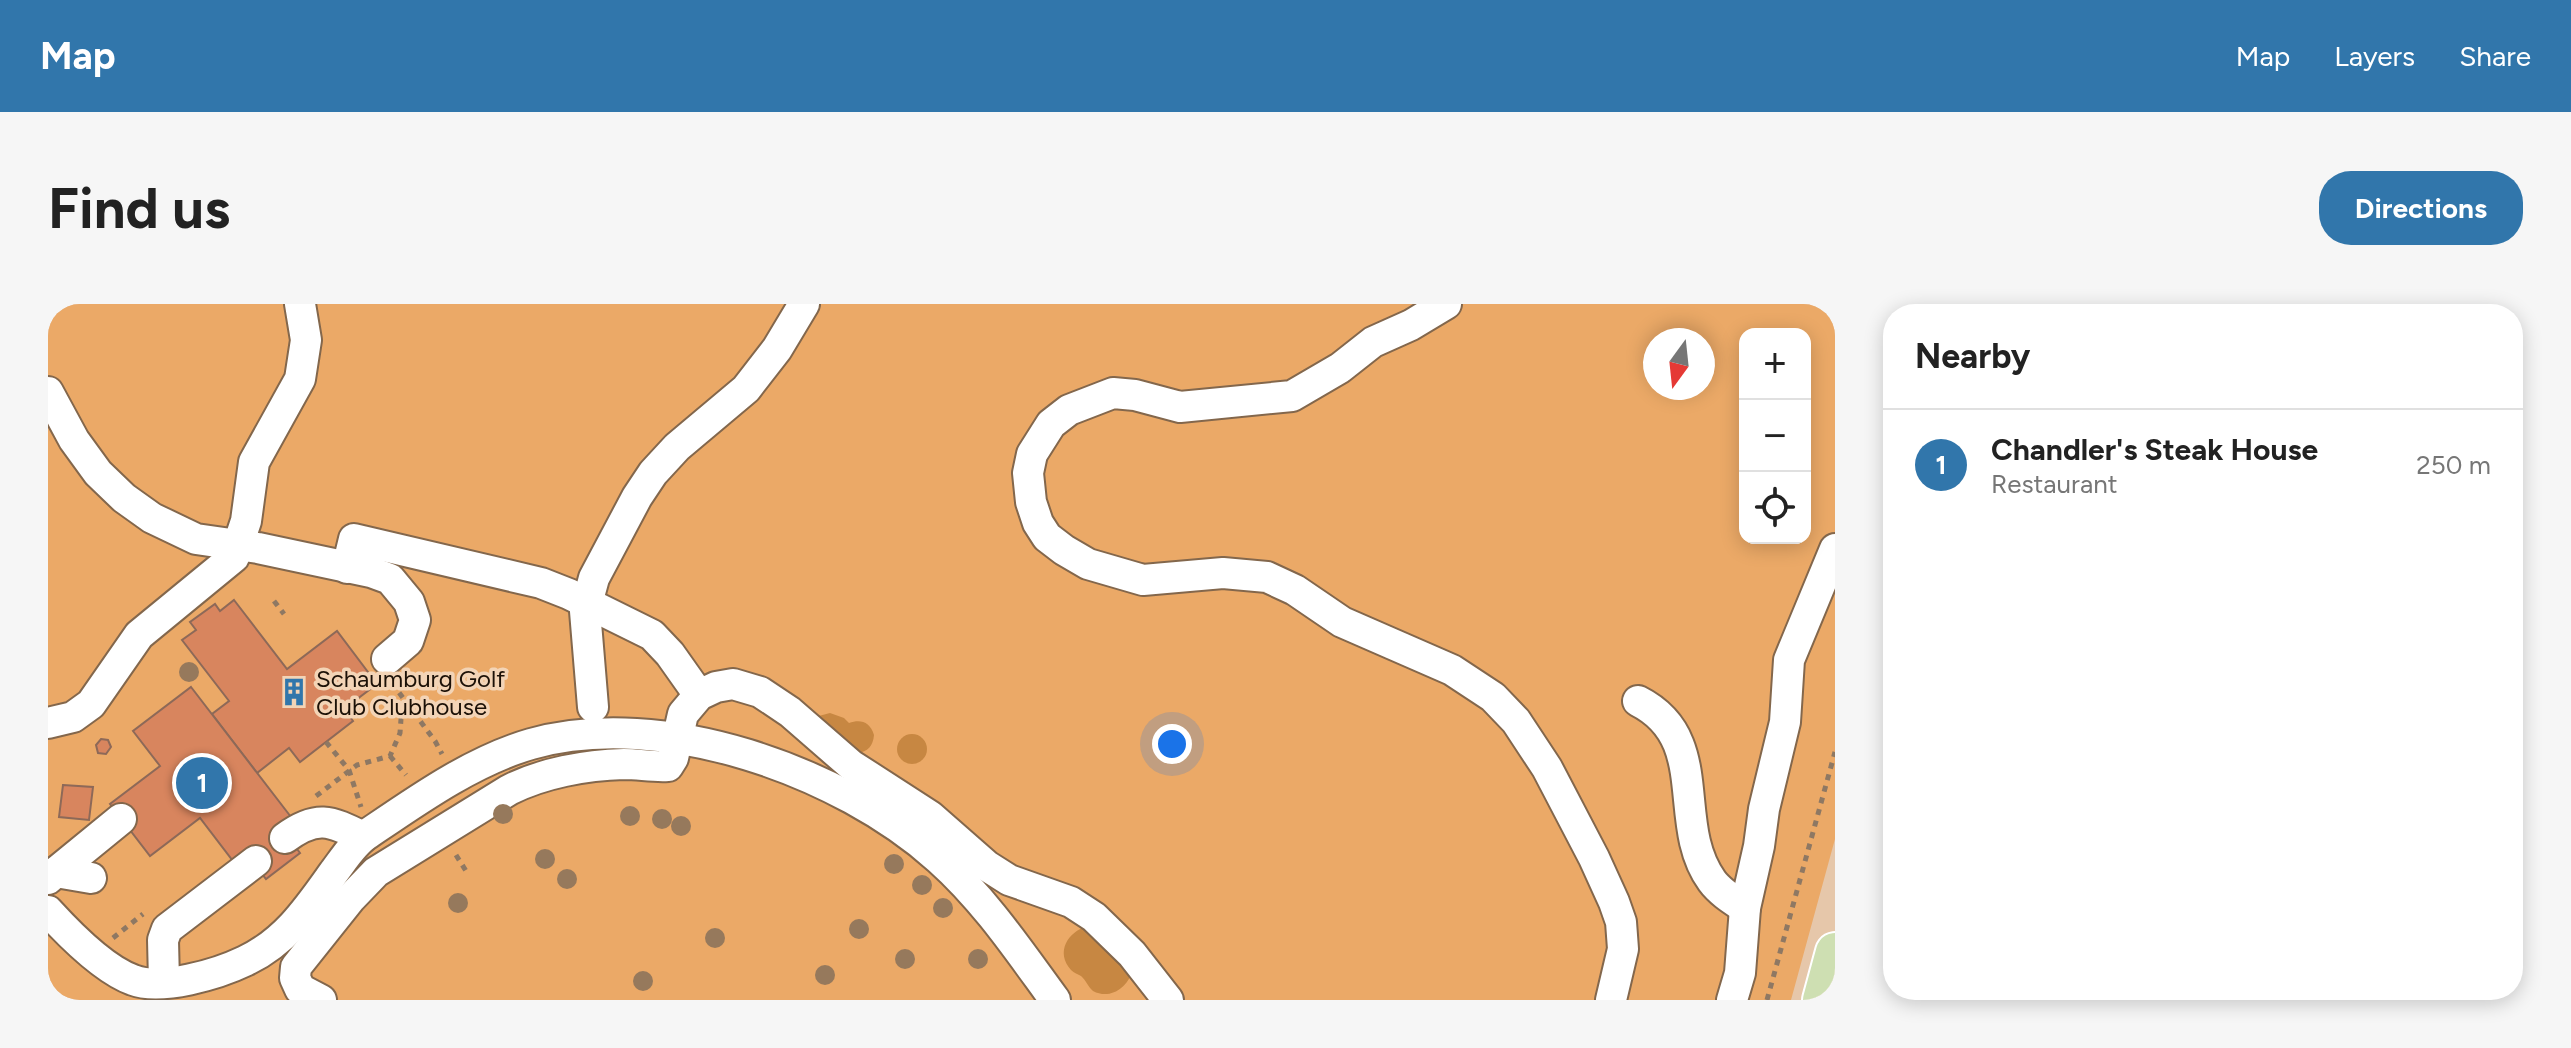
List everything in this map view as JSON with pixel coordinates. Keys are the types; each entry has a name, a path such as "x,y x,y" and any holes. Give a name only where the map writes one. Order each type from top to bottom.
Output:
{"main road":[{"path":"1822,1000 1835,952"}],"lane":[{"path":"48,723 73,717 91,704 139,635 226,566 240,546 254,462 300,379 306,340 300,304"},
{"path":"593,707 585,604 594,578 653,473 677,447 746,389 777,349 804,304"},
{"path":"1446,304 1411,325 1373,342 1340,368 1292,396 1180,407 1135,395 1113,393 1069,410 1051,424 1032,454 1027,482 1031,502 1047,537 1088,564 1143,580 1223,573 1267,577 1295,590 1352,627 1452,670 1493,697 1516,721 1547,768 1614,902 1621,922 1623,949 1611,1000"},
{"path":"48,392 85,456 124,498 179,533 196,539 371,572 390,579 409,602 415,620 411,636 387,668"},
{"path":"347,568 354,539 541,583 652,635 670,654 699,695"},
{"path":"1732,1000 1740,973 1745,908 1785,722 1789,660 1835,549"},
{"path":"321,1000 300,989 295,978 296,967 336,915 376,872 509,790 530,781 609,765 668,766 673,758 683,714 699,695 733,684 750,687 776,701 851,765 930,816 987,866 1009,880 1057,896 1094,917 1132,954 1168,1000"},
{"path":"1638,701 1661,715 1676,735 1685,764 1692,824 1701,861 1718,888 1745,908"},
{"path":"48,911 113,969 133,980 160,988 232,967 276,943 305,912 363,837 470,771 528,745 591,734 677,738 761,759 809,777 874,809 893,822 939,858 974,894 1055,1000"},
{"path":"52,875 121,819"},
{"path":"285,838 304,825 320,821 363,837"},
{"path":"160,988 163,940 167,929 256,861"},
{"path":"52,875 91,878"}],"path":[{"path":"274,601 284,614"},
{"path":"387,668 442,754"},
{"path":"390,756 400,733 401,719 412,711"},
{"path":"326,742 349,770 361,807 363,837"},
{"path":"1767,1000 1835,752"},
{"path":"349,770 390,756"},
{"path":"390,756 407,776"}],"shaded area":[{"path":"48,304 1835,304 1835,839 1791,1000 48,1000"},
{"path":"830,713 849,723 857,721 867,724 874,735 869,748 857,753 815,717"},
{"path":"912,734 923,738 927,749 923,760 912,764 901,760 897,749 901,738"},
{"path":"1087,926 1132,972 1117,991 1106,994 1093,991 1066,963 1064,950 1069,938"}],"building":[{"name":"Schaumburg Golf Club Clubhouse","path":"234,600 287,669 337,631 377,684 344,709 353,721 300,762 289,748 257,773 212,714 229,701 182,640 196,630 190,622 215,604 220,611"},
{"path":"191,687 291,817 280,826 300,853 266,879 245,852 233,861 200,818 150,856 110,804 160,766 133,731"},
{"path":"101,739 108,740 111,747 106,754 98,753 96,745"},
{"path":"63,785 93,787 89,820 59,817"}],"place":[{"name":"Schaumburg Golf Club Clubhouse","path":"294,692"},
{"name":"Chandler's Steak House","path":"202,783"}]}
